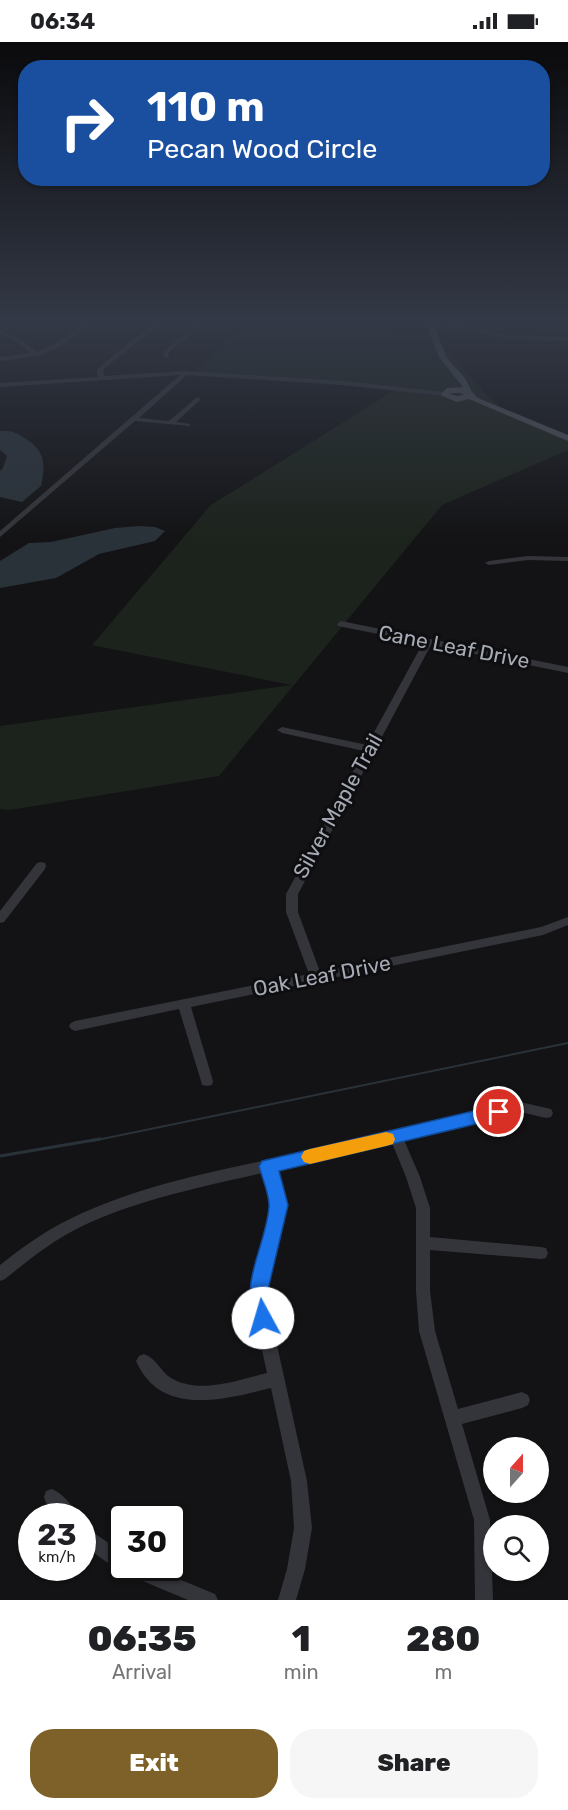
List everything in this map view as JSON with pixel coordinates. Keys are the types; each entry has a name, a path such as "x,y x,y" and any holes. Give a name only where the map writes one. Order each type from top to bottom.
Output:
{"main road":[{"path":"456,397 513,414 568,438"},
{"path":"459,399 464,397"},
{"path":"473,397 487,405"}],"street":[{"path":"0,535 158,397"},
{"path":"172,423 198,399"},
{"path":"132,419 188,425"},
{"path":"489,563 528,558 568,559"},
{"name":"Cane Leaf Drive","path":"341,624 568,670"},
{"name":"Silver Maple Trail","path":"316,977 292,912 292,894 428,642"},
{"path":"282,730 370,749"},
{"path":"0,919 41,866"},
{"name":"Oak Leaf Drive","path":"75,1026 543,932 568,921"},
{"path":"184,1004 207,1081"},
{"path":"0,1274 22,1253 78,1222 151,1194 520,1107 546,1113"},
{"path":"396,1137 423,1208 423,1291 428,1331 482,1520 484,1600"},
{"path":"268,1166 279,1205 260,1285 263,1318 299,1481 303,1528 296,1569 287,1600"},
{"path":"423,1243 541,1253"},
{"path":"144,1361 164,1382 187,1393 209,1393 276,1379"},
{"path":"454,1418 522,1400"},
{"path":"52,1497 57,1503"},
{"path":"163,1581 209,1600"}],"shaded area":[{"path":"384,397 489,397 508,414 568,437 568,450 442,505 219,776 10,810 0,809 0,726 292,685 92,645 211,505"},
{"path":"0,431 12,432 23,437 36,447 42,458 41,486 22,502 0,497 0,471 7,456 0,450"},
{"path":"155,527 165,531 155,541 99,554 56,578 0,588 0,561 29,543 51,542 115,528"}],"waterway":[{"path":"92,1141 568,1043"},
{"path":"0,1156 100,1139"}],"slow traffic":[{"path":"310,1157 386,1139"}],"route":[{"path":"263,1318 260,1285 279,1205 268,1166 499,1112"}]}
